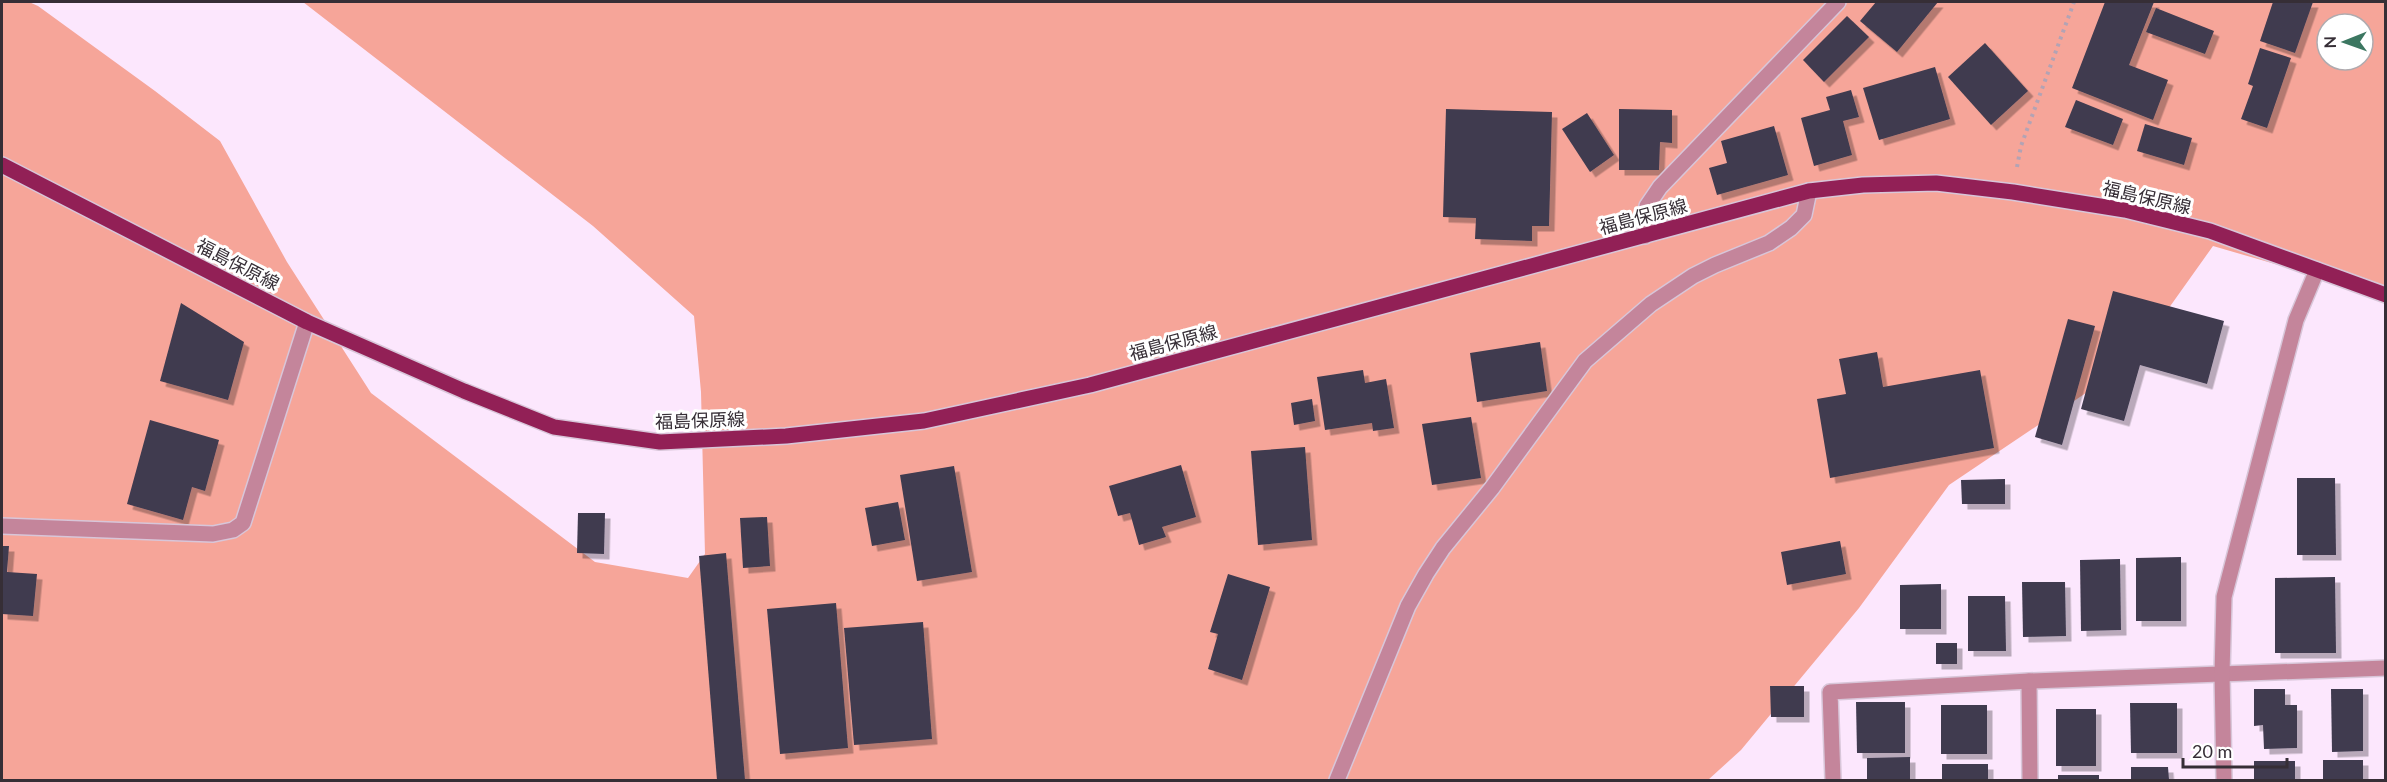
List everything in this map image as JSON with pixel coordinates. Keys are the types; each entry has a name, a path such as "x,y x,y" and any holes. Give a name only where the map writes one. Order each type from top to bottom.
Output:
{"main road":[{"name":"福島保原線","path":"2,165 307,322 442,382 554,427 660,442 786,436 924,421 1090,385 1809,191 1863,185 1936,183 2013,192 2125,210 2199,228 2385,295"}],"street":[{"path":"1645,236 1647,206 1660,187 1838,2"},
{"path":"1337,780 1408,606 1426,574 1443,548 1492,488 1585,361 1623,326 1686,282 1715,265 1769,243 1791,228 1804,215 1809,191"},
{"path":"2224,780 2222,674 2224,597 2296,320 2317,270"},
{"path":"2,526 213,534 233,530 243,523 307,322"},
{"path":"1833,780 1830,692 2029,681 2385,668"},
{"path":"2029,681 2030,780"}],"path":[{"path":"2013,192 2021,146 2074,2"}],"shaded area":[{"path":"2,2 29,2 38,6 220,141 287,262 371,393 595,562 688,578 705,554 701,392 694,316 593,226 303,2 2385,2 2385,296 2213,246 2129,364 1949,485 1859,608 1741,750 1708,780 2,780"}],"building":[{"path":"1876,2 1938,2 1897,52 1860,21"},
{"path":"2105,2 2154,2 2129,65 2168,80 2153,120 2072,88"},
{"path":"2273,2 2313,2 2295,53 2260,41"},
{"path":"2156,8 2214,31 2205,54 2146,32"},
{"path":"1847,16 1869,37 1824,82 1803,60"},
{"path":"1985,43 2028,91 1991,125 1948,77"},
{"path":"2260,48 2291,58 2267,128 2241,119 2253,86 2248,84"},
{"path":"1935,67 1950,119 1879,140 1863,88"},
{"path":"1851,90 1859,117 1843,121 1852,155 1814,166 1801,118 1830,110 1826,97"},
{"path":"2076,100 2123,119 2113,145 2065,127"},
{"path":"1446,109 1552,112 1549,226 1532,226 1532,241 1475,239 1476,218 1443,217"},
{"path":"1619,109 1672,110 1672,143 1660,142 1659,170 1619,170"},
{"path":"1587,113 1614,155 1590,172 1562,129"},
{"path":"2145,124 2192,138 2184,165 2137,151"},
{"path":"1774,126 1788,175 1717,195 1709,168 1727,163 1721,141"},
{"path":"2113,291 2224,321 2207,384 2140,365 2124,421 2081,409"},
{"path":"181,303 244,342 228,400 160,381"},
{"path":"2068,319 2095,326 2062,445 2035,437"},
{"path":"1540,342 1547,391 1477,402 1470,353"},
{"path":"1877,352 1883,387 1980,370 1994,448 1830,478 1817,399 1846,394 1839,359"},
{"path":"1363,370 1365,383 1386,379 1394,428 1373,431 1372,423 1325,430 1317,377"},
{"path":"1312,399 1315,421 1294,425 1291,403"},
{"path":"1471,417 1481,478 1432,485 1422,424"},
{"path":"150,420 219,440 205,491 192,487 183,520 127,504"},
{"path":"1305,447 1312,540 1258,545 1251,451"},
{"path":"1181,465 1196,517 1162,527 1166,537 1139,545 1130,513 1118,516 1109,486"},
{"path":"954,466 972,572 917,581 900,475"},
{"path":"2297,478 2335,478 2336,555 2297,555"},
{"path":"2005,479 2005,504 1962,504 1961,480"},
{"path":"898,502 905,540 872,546 865,508"},
{"path":"578,513 605,513 604,554 577,553"},
{"path":"767,517 770,566 743,568 740,518"},
{"path":"1840,541 1846,574 1787,585 1781,552"},
{"path":"2,546 9,546 7,572 37,574 33,616 2,614"},
{"path":"726,553 745,780 717,780 699,556"},
{"path":"2181,557 2181,621 2136,621 2136,558"},
{"path":"2120,559 2121,630 2081,631 2080,560"},
{"path":"1228,574 1270,587 1242,680 1208,669 1218,634 1210,632"},
{"path":"2335,577 2336,653 2275,653 2275,578"},
{"path":"2022,582 2065,582 2066,636 2023,637"},
{"path":"1941,584 1941,629 1900,629 1900,585"},
{"path":"1968,596 2005,596 2006,651 1968,651"},
{"path":"836,603 848,748 780,754 767,609"},
{"path":"923,622 932,739 854,745 844,628"},
{"path":"1936,643 1957,643 1957,664 1936,664"},
{"path":"1770,686 1804,686 1804,717 1771,717"},
{"path":"2254,689 2285,689 2285,705 2297,705 2297,748 2264,749 2263,725 2254,726"},
{"path":"2331,689 2363,689 2363,751 2332,752"},
{"path":"1856,702 1905,702 1905,753 1857,753"},
{"path":"2130,703 2177,703 2177,753 2131,753"},
{"path":"1941,705 1987,705 1987,754 1941,754"},
{"path":"2056,709 2096,709 2096,766 2056,766"},
{"path":"1910,757 1910,780 1867,780 1867,758"},
{"path":"2323,760 2363,760 2363,780 2323,780"},
{"path":"2254,761 2295,761 2295,780 2254,780"},
{"path":"1942,764 1988,764 1988,780 1942,780"},
{"path":"2131,767 2168,767 2169,780 2131,780"},
{"path":"2058,775 2099,775 2099,780 2058,780"}]}
